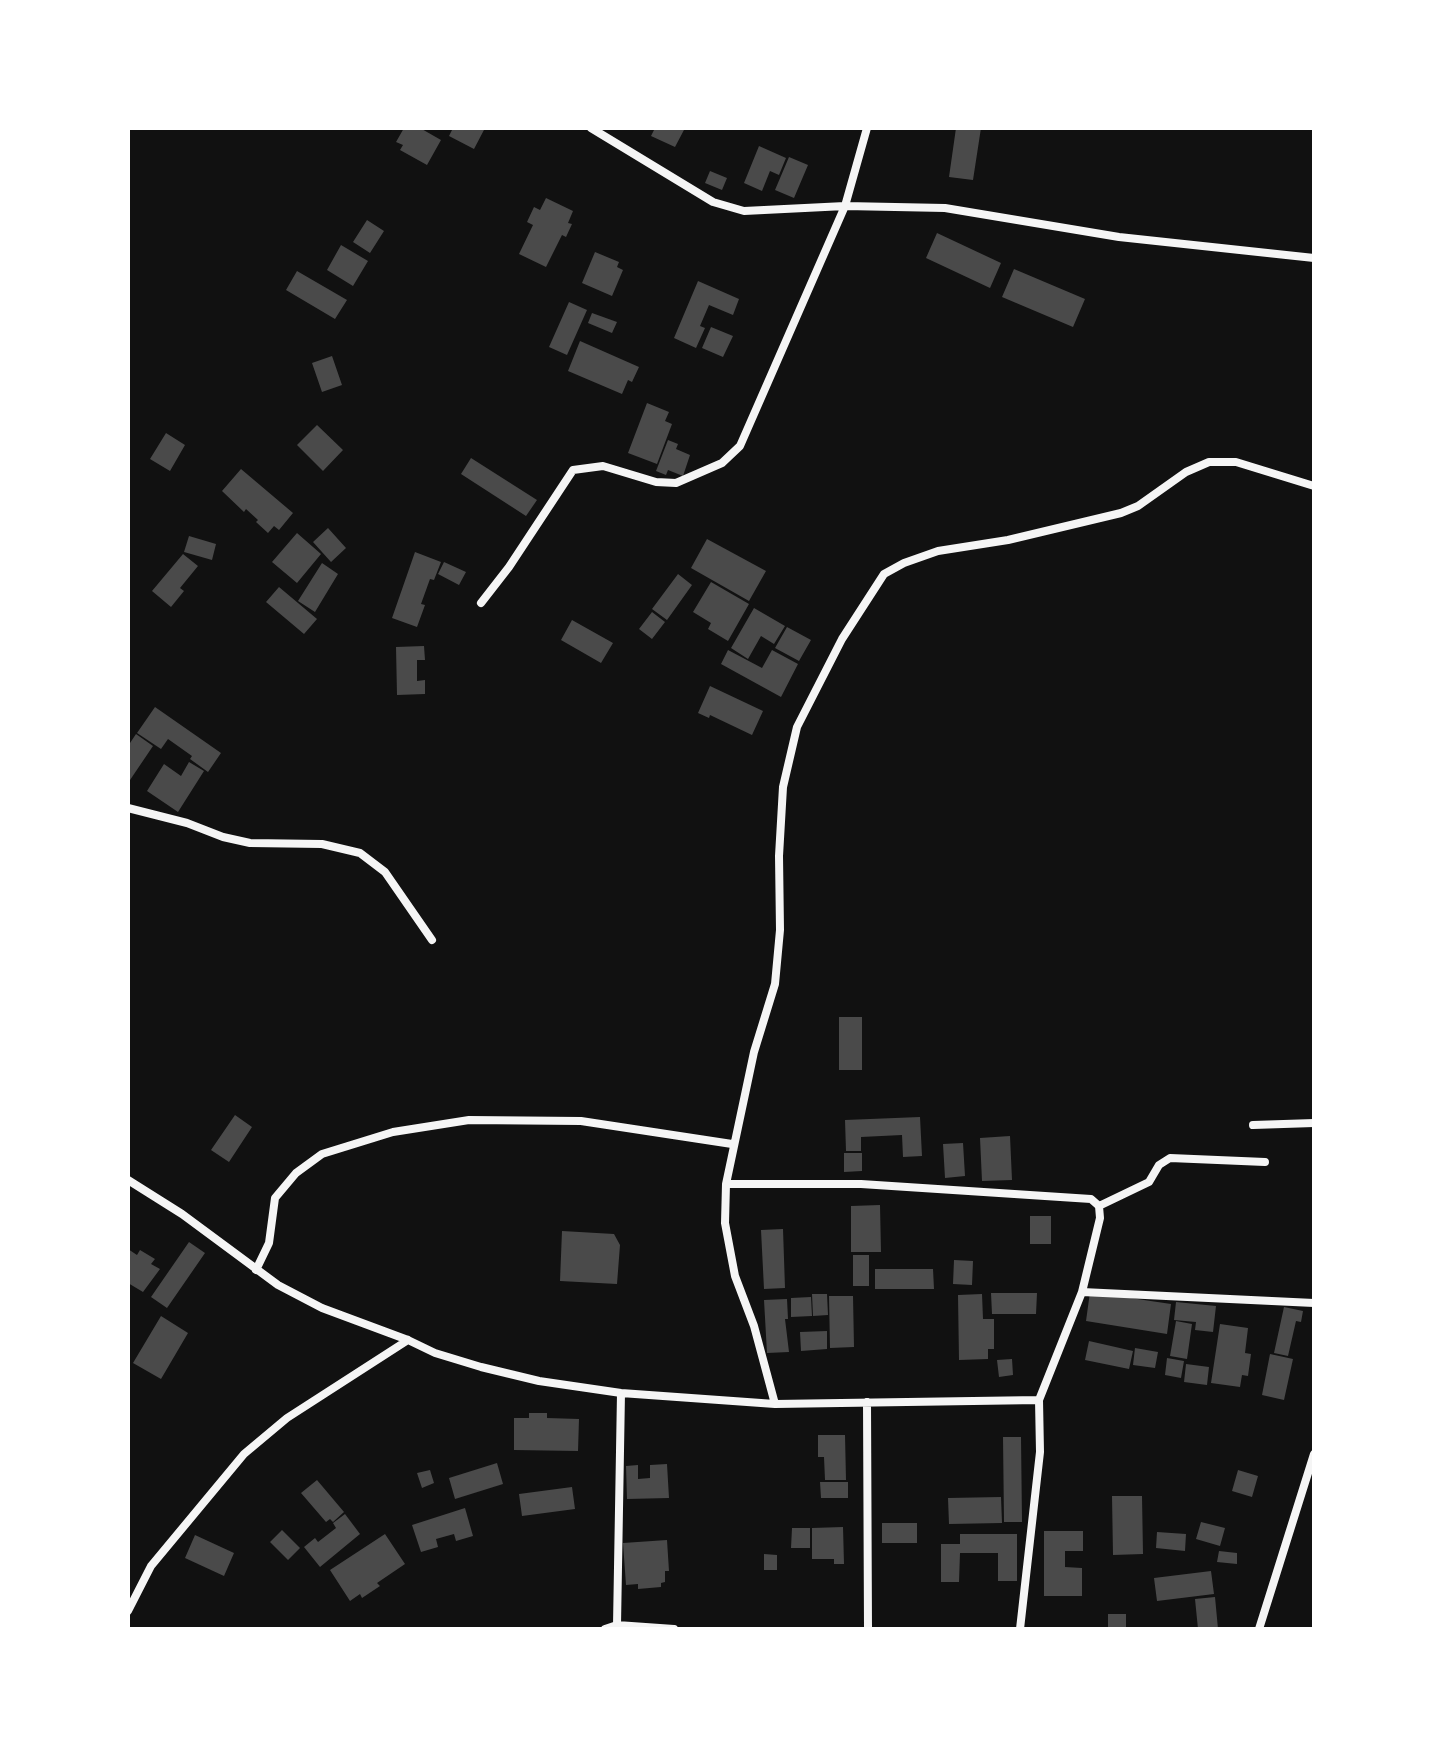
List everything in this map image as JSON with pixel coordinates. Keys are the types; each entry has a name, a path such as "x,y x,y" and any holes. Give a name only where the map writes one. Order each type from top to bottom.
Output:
{"street":[{"path":"591,128 713,202 744,211 845,206 945,208 1119,237 1314,258"},
{"path":"481,603 509,567 573,470 603,466 656,482 676,483 722,463 740,446 845,206 867,128"},
{"path":"775,1404 754,1326 735,1276 725,1223 726,1184 732,1144 754,1052 775,984 780,930 779,856 783,787 797,727 842,639 884,574 904,563 938,551 1008,540 1121,513 1138,506 1186,472 1209,462 1236,462 1314,486"},
{"path":"128,808 236,840 322,844 360,853 385,872 432,940"},
{"path":"256,1270 269,1243 275,1198 296,1173 322,1154 393,1132 469,1120 581,1121 732,1144"},
{"path":"1253,1125 1314,1123"},
{"path":"1099,1206 1149,1182 1159,1165 1170,1158 1265,1162"},
{"path":"128,1180 182,1214 278,1285 322,1308 435,1353 481,1367 539,1381 621,1393 775,1404 1039,1400"},
{"path":"726,1184 861,1184 1091,1199 1099,1206 1100,1218 1082,1292 1039,1400 1040,1452 1020,1629"},
{"path":"1082,1292 1314,1303"},
{"path":"128,1611 151,1566 244,1454 287,1418 408,1340"},
{"path":"617,1625 621,1393"},
{"path":"867,1402 868,1629"},
{"path":"1259,1629 1314,1454"},
{"path":"605,1629 617,1625 674,1629"}],"building":[{"path":"404,128 420,128 441,140 427,165 400,150 403,145 396,142"},
{"path":"453,128 485,128 474,149 449,136"},
{"path":"655,128 685,128 675,147 651,136"},
{"path":"956,128 981,128 973,180 949,177"},
{"path":"759,146 786,158 779,175 770,171 762,191 744,183"},
{"path":"789,157 808,165 794,198 775,190"},
{"path":"710,171 727,178 722,190 705,183"},
{"path":"546,198 573,211 568,223 572,224 566,237 562,235 546,267 519,254 533,225 527,222 534,207 540,210"},
{"path":"367,220 384,231 370,253 353,242"},
{"path":"937,233 1001,263 990,288 926,258"},
{"path":"341,245 368,261 353,286 327,270"},
{"path":"595,252 619,262 617,267 623,270 612,296 582,283"},
{"path":"1014,269 1085,299 1073,327 1002,297"},
{"path":"297,271 347,300 335,319 286,290"},
{"path":"698,281 739,299 733,315 709,305 700,326 705,328 696,348 674,338"},
{"path":"569,302 587,310 567,355 549,347"},
{"path":"592,313 617,322 612,333 588,323"},
{"path":"711,327 733,336 723,357 702,348"},
{"path":"580,341 639,367 622,394 568,371"},
{"path":"332,356 342,385 322,392 312,363"},
{"path":"647,403 669,412 665,421 672,424 657,464 628,453"},
{"path":"317,425 343,450 323,471 297,445"},
{"path":"166,433 185,445 170,471 150,459"},
{"path":"668,440 678,444 676,449 690,455 683,476 668,470 666,475 656,471"},
{"path":"471,458 537,500 526,516 461,474"},
{"path":"241,469 293,513 279,530 274,526 268,533 246,509 244,512 222,491"},
{"path":"328,528 346,548 331,562 313,542"},
{"path":"297,533 321,554 297,583 272,562"},
{"path":"189,536 216,544 212,560 184,552"},
{"path":"707,539 766,571 749,601 691,568"},
{"path":"415,552 441,562 434,580 430,579 417,627 392,618"},
{"path":"183,554 198,566 180,588 184,591 171,607 152,591"},
{"path":"444,562 466,572 459,585 438,574"},
{"path":"322,563 338,574 315,612 298,601"},
{"path":"678,574 692,585 667,620 652,609"},
{"path":"711,582 749,604 728,641 708,629 711,623 693,612"},
{"path":"279,587 317,619 304,634 266,602"},
{"path":"754,608 785,626 774,644 761,636 748,659 731,648"},
{"path":"652,612 665,622 652,639 639,629"},
{"path":"572,620 613,643 601,663 561,640"},
{"path":"787,627 811,640 799,661 775,648"},
{"path":"424,646 425,660 417,660 417,681 425,680 425,694 397,695 396,647"},
{"path":"728,650 762,668 772,650 798,664 781,697 721,664"},
{"path":"710,686 763,711 752,735 710,715 709,718 698,713"},
{"path":"155,707 221,753 208,772 168,739 161,749 137,733"},
{"path":"136,734 153,746 128,783 128,746"},
{"path":"189,762 204,771 178,812 147,791 164,764 181,776"},
{"path":"839,1017 862,1017 862,1070 839,1070"},
{"path":"235,1115 252,1127 229,1162 211,1150"},
{"path":"920,1117 922,1156 903,1157 902,1135 861,1137 861,1151 846,1151 845,1120"},
{"path":"1010,1136 1012,1180 982,1181 980,1138"},
{"path":"963,1143 965,1176 945,1178 943,1144"},
{"path":"844,1153 862,1153 862,1171 844,1172"},
{"path":"880,1205 881,1252 851,1252 851,1206"},
{"path":"1030,1216 1051,1216 1051,1244 1030,1244"},
{"path":"783,1229 785,1288 764,1289 761,1230"},
{"path":"562,1231 614,1234 620,1245 617,1284 560,1281"},
{"path":"189,1242 205,1253 167,1308 151,1297"},
{"path":"128,1249 137,1255 140,1250 155,1259 151,1264 160,1269 143,1292 128,1283"},
{"path":"853,1255 869,1255 869,1286 853,1286"},
{"path":"954,1260 973,1261 972,1285 953,1284"},
{"path":"875,1269 933,1269 934,1289 875,1289"},
{"path":"1090,1292 1171,1304 1167,1334 1086,1321"},
{"path":"991,1293 1037,1293 1036,1314 992,1314"},
{"path":"812,1294 827,1294 828,1315 813,1316"},
{"path":"982,1294 983,1319 994,1319 994,1349 988,1349 988,1359 959,1360 958,1295"},
{"path":"829,1296 853,1296 854,1347 830,1348"},
{"path":"811,1297 812,1316 791,1317 791,1298"},
{"path":"787,1299 788,1319 785,1319 789,1352 767,1353 764,1300"},
{"path":"1176,1302 1216,1306 1213,1332 1195,1330 1196,1322 1174,1320"},
{"path":"1284,1307 1303,1311 1301,1322 1296,1321 1288,1356 1274,1353"},
{"path":"161,1316 188,1333 161,1379 133,1363"},
{"path":"1176,1321 1192,1324 1187,1359 1170,1356"},
{"path":"1220,1324 1248,1328 1245,1353 1251,1354 1248,1376 1242,1375 1240,1387 1211,1383"},
{"path":"827,1331 827,1349 801,1351 800,1332"},
{"path":"1089,1341 1133,1351 1129,1369 1085,1360"},
{"path":"1135,1348 1158,1352 1155,1368 1133,1365"},
{"path":"1270,1354 1293,1359 1284,1400 1262,1395"},
{"path":"1167,1358 1184,1361 1181,1378 1165,1375"},
{"path":"1012,1359 1013,1375 999,1377 997,1360"},
{"path":"1186,1364 1209,1367 1207,1385 1184,1382"},
{"path":"529,1413 547,1413 547,1418 579,1419 578,1451 514,1450 514,1418 529,1418"},
{"path":"818,1435 845,1435 846,1480 825,1480 824,1457 818,1457"},
{"path":"1003,1437 1021,1437 1022,1522 1004,1522"},
{"path":"497,1463 503,1484 455,1499 449,1478"},
{"path":"667,1464 669,1498 627,1499 626,1466 638,1465 638,1479 650,1478 650,1465"},
{"path":"430,1470 434,1483 422,1488 417,1473"},
{"path":"1238,1470 1258,1476 1252,1497 1232,1491"},
{"path":"317,1480 344,1512 333,1522 330,1519 326,1522 301,1493"},
{"path":"820,1482 848,1482 848,1498 821,1498"},
{"path":"572,1487 575,1509 522,1516 519,1494"},
{"path":"1112,1496 1142,1496 1143,1554 1113,1555"},
{"path":"1001,1497 1002,1523 949,1524 948,1498"},
{"path":"465,1508 473,1536 456,1541 454,1534 436,1539 438,1547 421,1552 412,1525"},
{"path":"345,1514 360,1534 320,1567 304,1547 315,1538 318,1542 336,1528 333,1523"},
{"path":"1201,1522 1225,1528 1220,1546 1196,1539"},
{"path":"882,1523 917,1523 917,1543 882,1543"},
{"path":"843,1527 844,1564 834,1564 834,1559 812,1559 812,1528"},
{"path":"792,1528 810,1528 810,1548 791,1548"},
{"path":"282,1530 300,1548 288,1560 270,1542"},
{"path":"1044,1531 1083,1531 1083,1551 1065,1551 1065,1567 1082,1568 1082,1596 1044,1596"},
{"path":"1157,1532 1186,1534 1185,1551 1156,1548"},
{"path":"385,1534 405,1564 377,1583 380,1586 362,1598 360,1594 350,1601 330,1570"},
{"path":"960,1534 1017,1534 1017,1581 998,1581 998,1553 960,1553 959,1582 941,1582 941,1544 960,1544"},
{"path":"195,1535 234,1553 224,1576 185,1558"},
{"path":"667,1540 669,1571 665,1571 665,1582 661,1583 661,1587 638,1589 638,1584 626,1585 623,1543"},
{"path":"1219,1551 1237,1553 1237,1564 1217,1562"},
{"path":"764,1554 777,1555 777,1570 764,1570"},
{"path":"1211,1571 1214,1594 1157,1601 1154,1578"},
{"path":"1215,1597 1218,1629 1198,1629 1195,1599"},
{"path":"1108,1614 1126,1614 1126,1629 1108,1629"}]}
